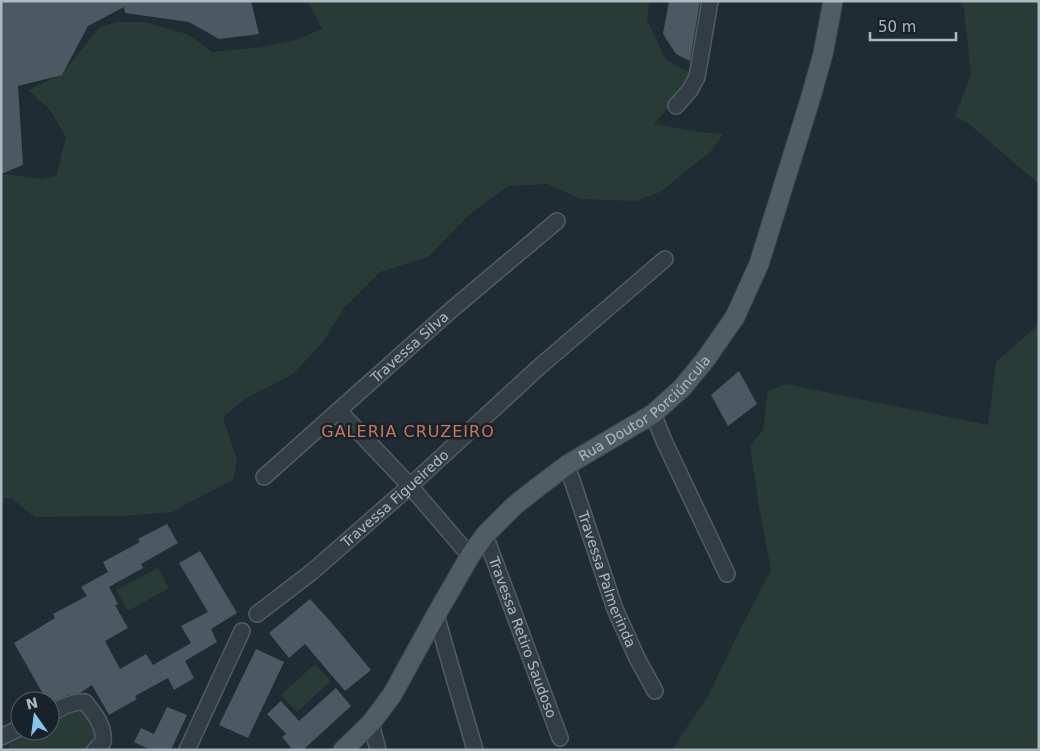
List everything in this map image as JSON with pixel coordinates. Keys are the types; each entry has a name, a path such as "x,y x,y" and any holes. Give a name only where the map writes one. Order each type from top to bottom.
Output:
{"main road":[{"name":"Rua Doutor Porciúncula","path":"343,750 371,723 392,695 436,614 484,535 514,506 538,487 568,465 652,414 682,388 705,360 735,317 759,264 818,72 833,1"}],"street":[{"path":"676,106 690,90 697,77 710,1"},
{"name":"Travessa Silva","path":"264,477 450,311 556,221"},
{"name":"Travessa Figueiredo","path":"257,614 313,571 410,486 538,368 665,259"},
{"path":"339,410 410,486 470,556"},
{"path":"652,414 727,574"},
{"name":"Travessa Palmerinda","path":"568,465 614,610 655,691"},
{"name":"Travessa Retiro Saudoso","path":"484,535 560,738"},
{"path":"436,614 475,750"},
{"path":"187,750 242,631"},
{"path":"60,709 71,703 85,702 95,713 104,736 103,742 95,750"},
{"path":"371,723 378,750"}],"green space":[{"path":"308,1 649,1 647,20 666,60 690,73 672,103 654,124 723,134 711,151 660,192 636,201 581,199 548,184 508,186 471,213 428,257 380,272 344,308 323,342 293,374 245,399 223,417 237,460 233,480 173,512 122,516 35,517 11,498 1,498 1,176 5,174 41,179 56,176 66,137 50,110 28,90 62,74 99,28 116,22 145,22 187,34 212,52 260,47 296,40 322,29"},
{"path":"960,1 1039,1 1039,184 969,124 955,116 971,75 964,9"},
{"path":"1039,324 1039,750 673,750 707,698 771,570 750,446 763,430 768,391 786,384 988,425 996,362"},
{"path":"158,568 169,588 128,611 116,590"},
{"path":"315,664 331,681 297,712 281,695"},
{"path":"78,707 87,714 97,738 87,750 10,750 9,744 15,741 60,741 60,717"}],"building":[{"path":"1,1 251,1 259,34 219,39 189,22 125,13 124,7 88,26 62,75 18,86 23,165 1,174"},
{"path":"669,1 700,1 690,61 676,54 663,34"},
{"path":"739,371 757,404 728,426 711,395"},
{"path":"167,524 178,543 141,564 143,568 109,587 118,604 115,605 128,628 105,641 120,669 146,654 153,665 191,643 181,626 208,612 179,563 200,551 237,613 211,629 217,642 185,661 194,678 174,690 168,678 135,696 137,699 109,715 92,685 80,693 60,699 60,691 41,691 14,643 55,618 53,614 87,596 81,587 108,572 103,562 140,542 138,539"},
{"path":"310,599 371,670 345,691 305,644 289,658 269,633"},
{"path":"256,649 284,662 248,738 219,725"},
{"path":"336,688 351,706 303,750 293,750 282,737 286,734 267,714 281,701 299,721"},
{"path":"167,707 187,715 171,750 151,750 134,742 141,728 154,734"}],"district":[{"name":"GALERIA CRUZEIRO","path":"408,431"}]}
